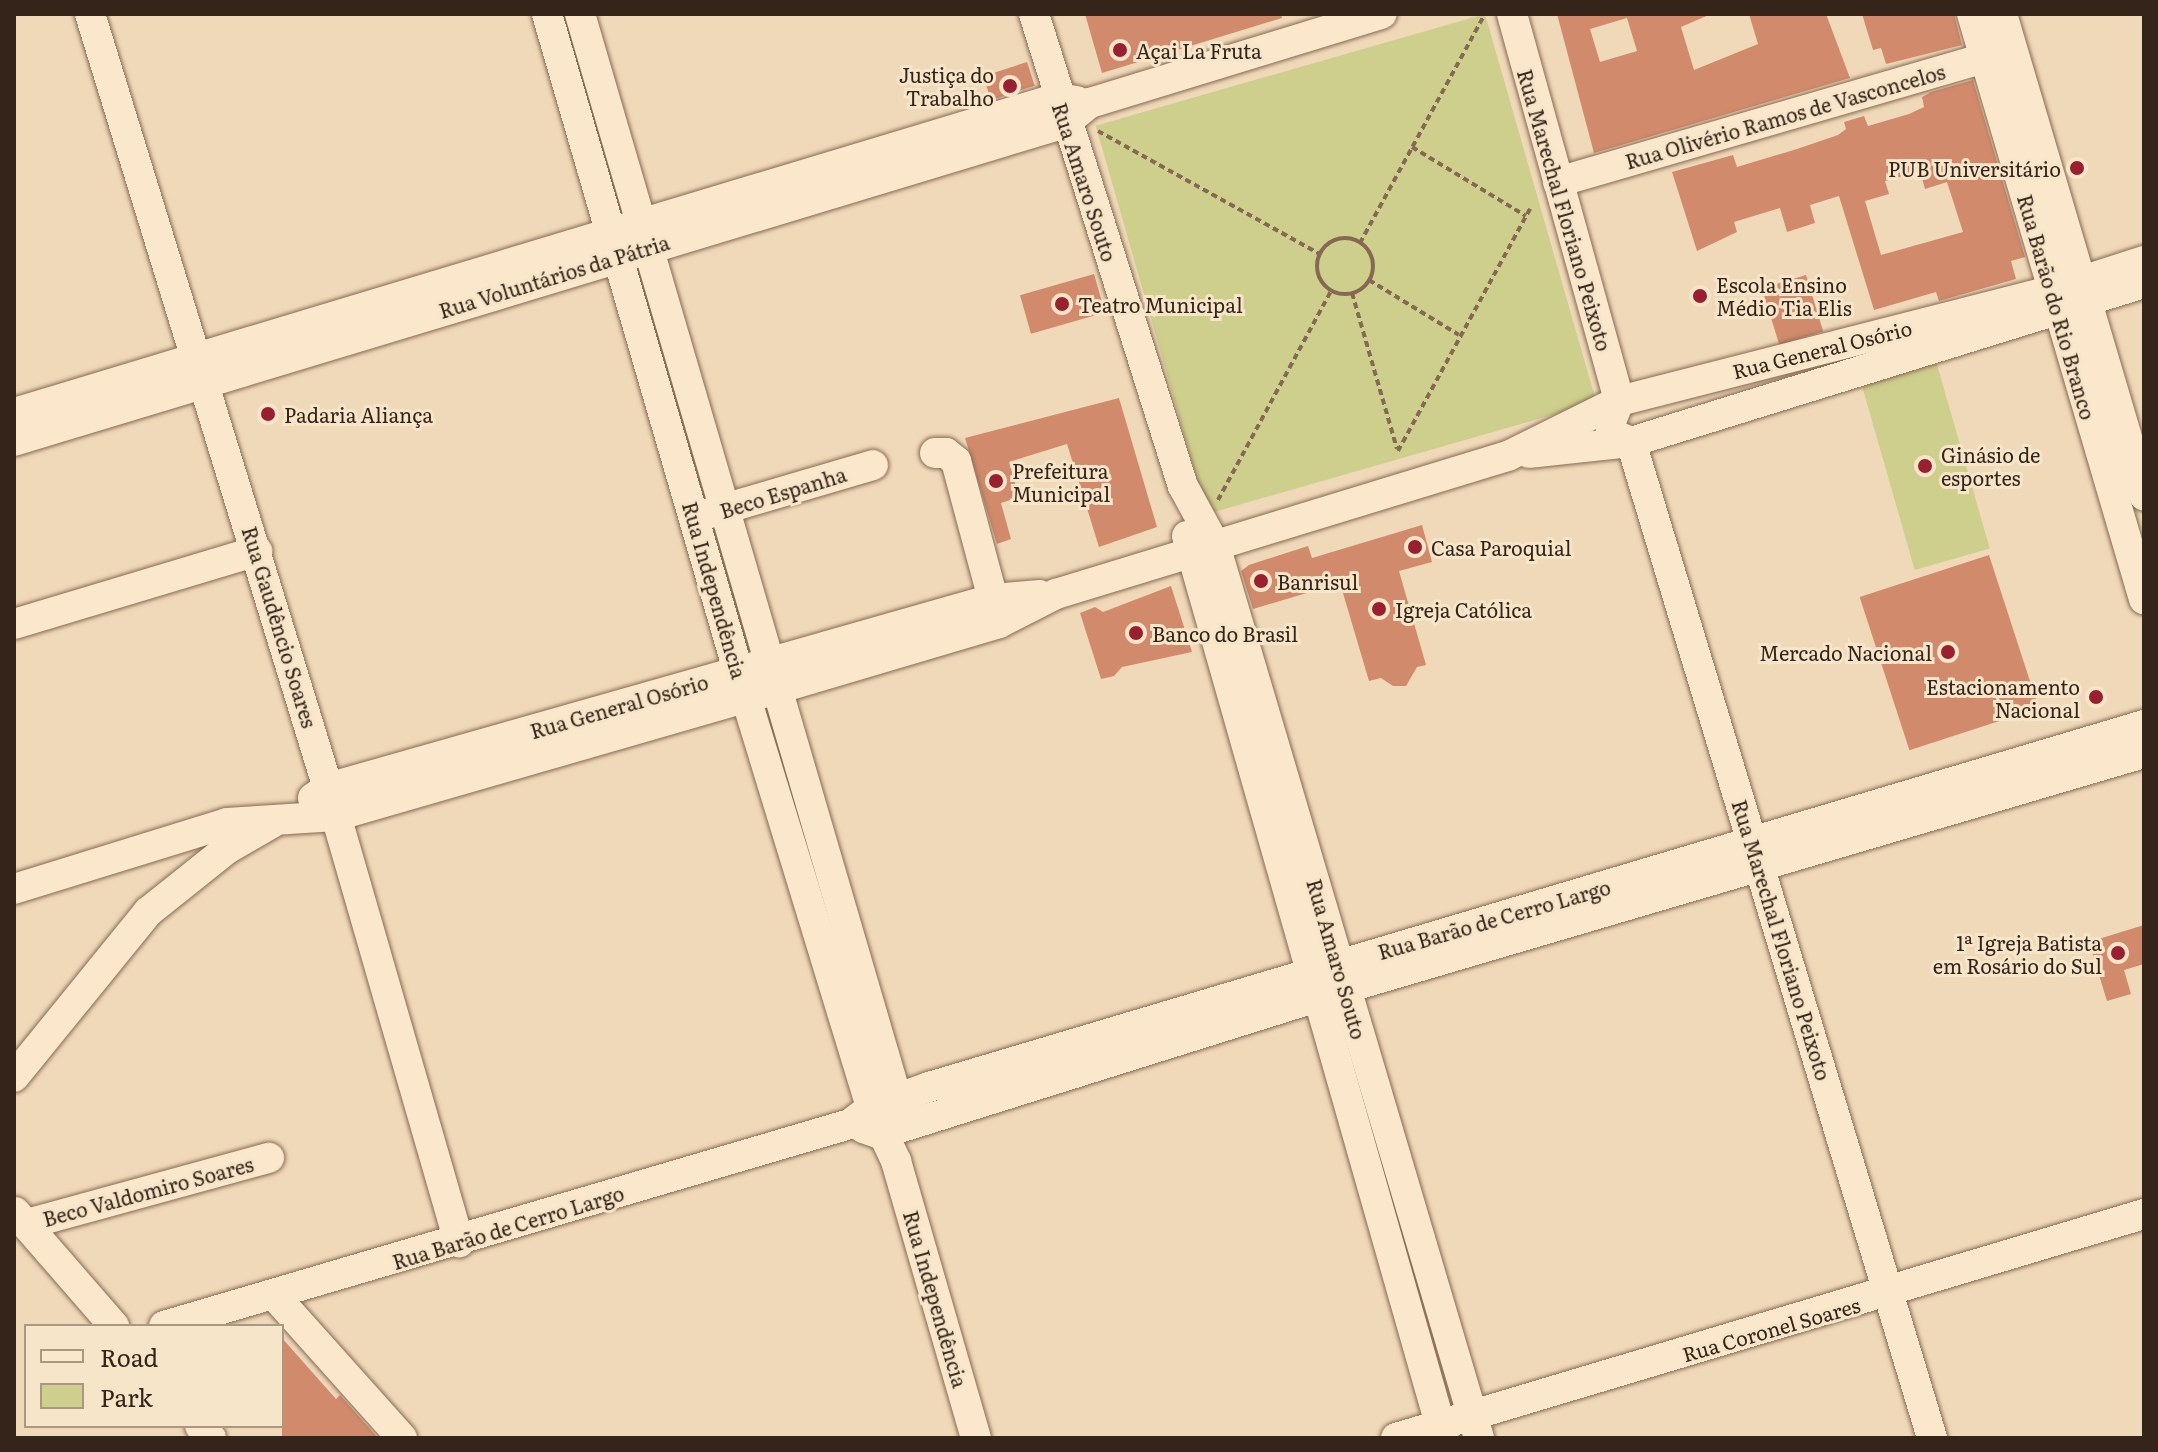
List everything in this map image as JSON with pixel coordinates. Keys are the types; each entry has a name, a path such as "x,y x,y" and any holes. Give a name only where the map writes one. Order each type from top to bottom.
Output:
{"street":[{"name":"Rua Gaudêncio Soares","path":"90,14 257,551 459,1243"},
{"name":"Rua Independência","path":"547,14 743,685 791,843 896,1161 976,1438"},
{"name":"Rua Independência","path":"580,14 820,834 881,1118"},
{"name":"Rua Amaro Souto","path":"1034,14 1062,111 1183,486 1328,981 1476,1428"},
{"name":"Rua Voluntários da Pátria","path":"14,441 200,371 645,234 1382,14"},
{"name":"Rua Barão do Rio Branco","path":"1972,14 1998,54 2068,297 2144,599"},
{"name":"Rua Barão do Rio Branco","path":"1998,54 2002,14"},
{"name":"Rua Marechal Floriano Peixoto","path":"1504,15 1558,182 1619,401"},
{"name":"Rua Olivério Ramos de Vasconcelos","path":"1558,182 1998,54"},
{"path":"567,85 599,77"},
{"name":"Rua General Osório","path":"1508,456 1631,442 2068,297 2144,261"},
{"name":"Rua General Osório","path":"14,889 227,823 282,817 1202,550 1508,456 1619,401 2068,297 2144,283"},
{"name":"Rua Barão do Rio Branco","path":"2068,297 2144,495"},
{"name":"Rua Voluntários da Pátria","path":"14,413 200,371"},
{"path":"1619,401 1647,411 1652,423 1631,442"},
{"name":"Rua Marechal Floriano Peixoto","path":"1631,442 1932,1438"},
{"path":"935,453 946,453 956,461 996,611"},
{"name":"Beco Espanha","path":"694,518 873,465"},
{"path":"14,624 257,551"},
{"name":"Rua Barão de Cerro Largo","path":"171,1324 459,1243 881,1118 1328,981 2024,775 2144,725"},
{"name":"Rua Barão de Cerro Largo","path":"2024,775 2144,753"},
{"path":"14,1077 148,912 227,849 282,817"},
{"path":"791,843 820,834"},
{"name":"Rua Amaro Souto","path":"1328,981 1442,1432"},
{"name":"Beco Valdomiro Soares","path":"21,1218 269,1158"},
{"name":"Rua Coronel Soares","path":"1396,1438 1476,1428 2144,1214"},
{"path":"21,1218 112,1324"},
{"path":"274,1295 402,1438"}],"path":[{"path":"1360,243 1412,147 1504,15"},
{"path":"1062,111 1320,254"},
{"path":"1412,147 1526,216"},
{"path":"1352,293 1398,451 1530,209"},
{"path":"1342,238 1360,243 1371,255 1369,280 1352,293 1331,291 1317,270 1320,254 1342,238"},
{"path":"1369,280 1459,335"},
{"path":"1217,502 1331,291"}],"green space":[{"path":"1485,14 1596,402 1207,514 1096,126"},
{"name":"Ginásio de esportes","path":"1936,361 1990,548 1915,570 1861,382"}],"building":[{"path":"1085,14 1281,14 1282,18 1102,73"},
{"path":"1557,14 1711,14 1681,27 1694,70 1758,44 1749,14 1826,14 1850,78 1594,153","holes":["1627,18 1637,51 1600,62 1590,29"]},
{"path":"1862,14 1954,14 1962,45 1886,64 1881,48 1873,50"},
{"name":"Justiça do Trabalho","path":"1027,62 1035,86 991,100 983,76"},
{"path":"1973,80 2025,257 2011,261 2016,279 1939,301 1936,292 1874,310 1839,196 1810,205 1815,223 1787,232 1780,208 1734,222 1737,232 1697,251 1672,172 1733,155 1737,167 1797,149 1838,135 1846,129 1844,122 1864,116 1868,126 1909,114 1924,107 1922,97","holes":["1920,171 1925,189 1947,182 1963,232 1881,255 1865,201 1889,194 1885,181"]},
{"name":"Teatro Municipal","path":"1094,274 1105,312 1031,334 1020,295"},
{"path":"1806,275 1823,331 1779,345 1762,288"},
{"name":"Prefeitura Municipal","path":"1119,398 1157,527 1099,547 1067,444 1009,462 1019,497 1001,503 1011,539 997,544 965,438"},
{"name":"Igreja Católica","path":"1422,525 1432,562 1399,571 1426,665 1417,667 1406,686 1393,686 1381,678 1369,681 1340,583 1253,609 1241,571 1249,565 1308,546 1312,558"},
{"name":"Mercado Nacional","path":"1989,555 2039,708 1909,750 1860,597"},
{"name":"Banco do Brasil","path":"1171,586 1192,652 1122,667 1114,676 1101,679 1080,613 1095,607 1103,612"},
{"name":"1ª Igreja Batista em Rosário do Sul","path":"2144,925 2144,964 2124,970 2131,994 2107,1001 2089,942"},
{"path":"284,1340 336,1399 340,1395 378,1438 282,1438"}],"place":[{"name":"Açai La Fruta","path":"1120,50"},
{"name":"Justiça do Trabalho","path":"1010,86"},
{"name":"PUB Universitário","path":"2077,168"},
{"name":"Escola Ensino Médio Tia Elis","path":"1700,296"},
{"name":"Teatro Municipal","path":"1062,304"},
{"name":"Padaria Aliança","path":"268,414"},
{"name":"Ginásio de esportes","path":"1925,466"},
{"name":"Prefeitura Municipal","path":"996,481"},
{"name":"Casa Paroquial","path":"1415,547"},
{"name":"Banrisul","path":"1261,581"},
{"name":"Igreja Católica","path":"1379,609"},
{"name":"Banco do Brasil","path":"1136,633"},
{"name":"Mercado Nacional","path":"1948,652"},
{"name":"Estacionamento Nacional","path":"2096,697"},
{"name":"1ª Igreja Batista em Rosário do Sul","path":"2118,953"}]}
